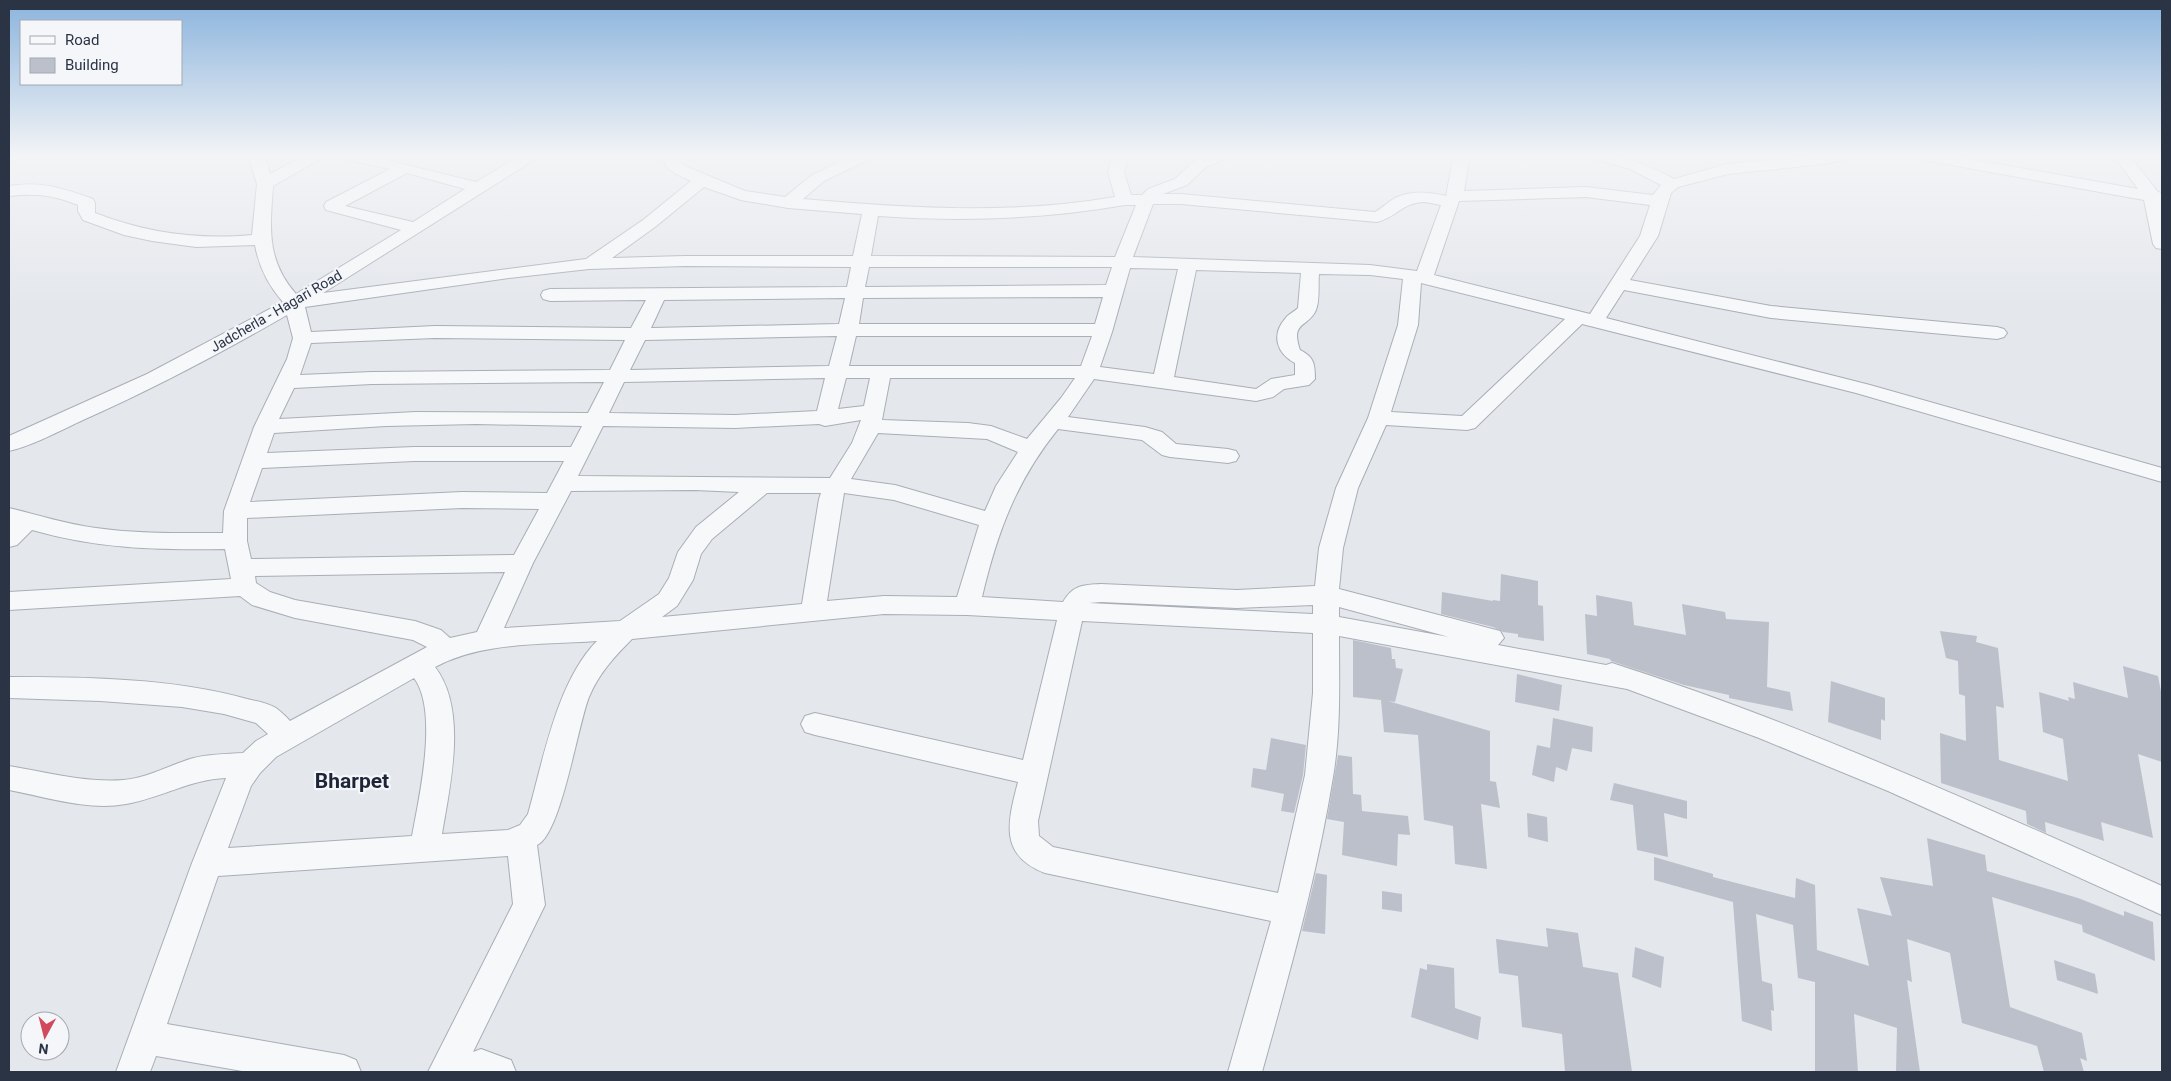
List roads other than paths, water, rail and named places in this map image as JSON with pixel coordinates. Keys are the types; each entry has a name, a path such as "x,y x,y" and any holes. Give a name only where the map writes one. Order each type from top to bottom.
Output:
{"street":[{"path":"87,205 86,211 89,216 123,230 211,244 262,239"},
{"path":"264,205 262,239 266,257 278,285 294,303 303,338 297,359 265,427 236,511 234,541 242,578 261,599 295,609 415,631 432,637 446,649"},
{"path":"333,205 334,208 414,228"},
{"name":"Jadcherla - Hagari Road","path":"9,444 106,401 198,356 294,303 450,205"},
{"path":"589,264 641,232 674,205"},
{"path":"817,205 908,213 986,214 1094,205"},
{"path":"967,606 979,555 990,520 1011,480 1031,449 1054,422 1088,372 1103,330 1122,262 1144,205"},
{"path":"1251,205 1377,217 1395,205"},
{"path":"1245,1072 1290,910 1319,775 1326,693 1326,610 1330,548 1347,488 1379,418 1408,325 1411,300 1418,277 1449,205"},
{"path":"1379,418 1467,423 1586,319 1618,283 1649,236 1657,205"},
{"path":"2158,205 2162,244"},
{"path":"825,418 848,330 871,210"},
{"path":"294,303 509,273 589,264 685,261 1122,262 1370,270 1418,277 1863,389 2162,474"},
{"path":"1163,381 1188,264"},
{"path":"285,382 372,378 837,372 1088,372 1256,395 1270,392 1278,383 1302,381 1305,379 1305,363 1302,359 1292,354 1288,345 1292,321 1306,312 1308,308 1310,268"},
{"path":"1618,283 1771,312 1997,333"},
{"path":"550,295 1114,291"},
{"path":"486,639 522,563 658,294"},
{"path":"303,338 435,332 638,334 848,330 1103,330"},
{"path":"813,612 830,499 835,485 863,442 871,419 881,372"},
{"path":"265,427 404,417 745,422 825,418 871,419 991,433 1031,449"},
{"path":"1054,422 1145,434 1154,437 1170,450 1228,456"},
{"path":"254,461 414,454 577,454"},
{"path":"236,511 462,500 695,483 762,486 835,485 895,493 990,520"},
{"path":"207,863 509,843 531,834 541,819 575,698 586,673 603,652 625,630 668,600 682,580 690,552 704,533 762,486"},
{"path":"9,539 18,519 53,529 107,538 171,542 234,541"},
{"path":"9,601 242,578 522,563"},
{"path":"133,1072 238,781 250,765 266,749 288,735 446,649 486,639 625,630 884,605 1072,610 1326,610 1576,661 1769,730 1898,782 2162,901"},
{"path":"1072,610 1023,821 1024,842 1045,859 1290,910"},
{"path":"418,664 431,683 440,713 439,753 425,849"},
{"path":"9,687 173,696 224,704 265,715 288,735"},
{"path":"815,724 1034,774"},
{"path":"9,778 90,793 125,792 157,784 192,770 218,766 250,765"},
{"path":"445,1072 528,904 521,838"},
{"path":"146,1037 344,1072"},
{"path":"469,1072 480,1066 499,1072"}],"district":[{"name":"Bharpet","path":"352,781"}]}
